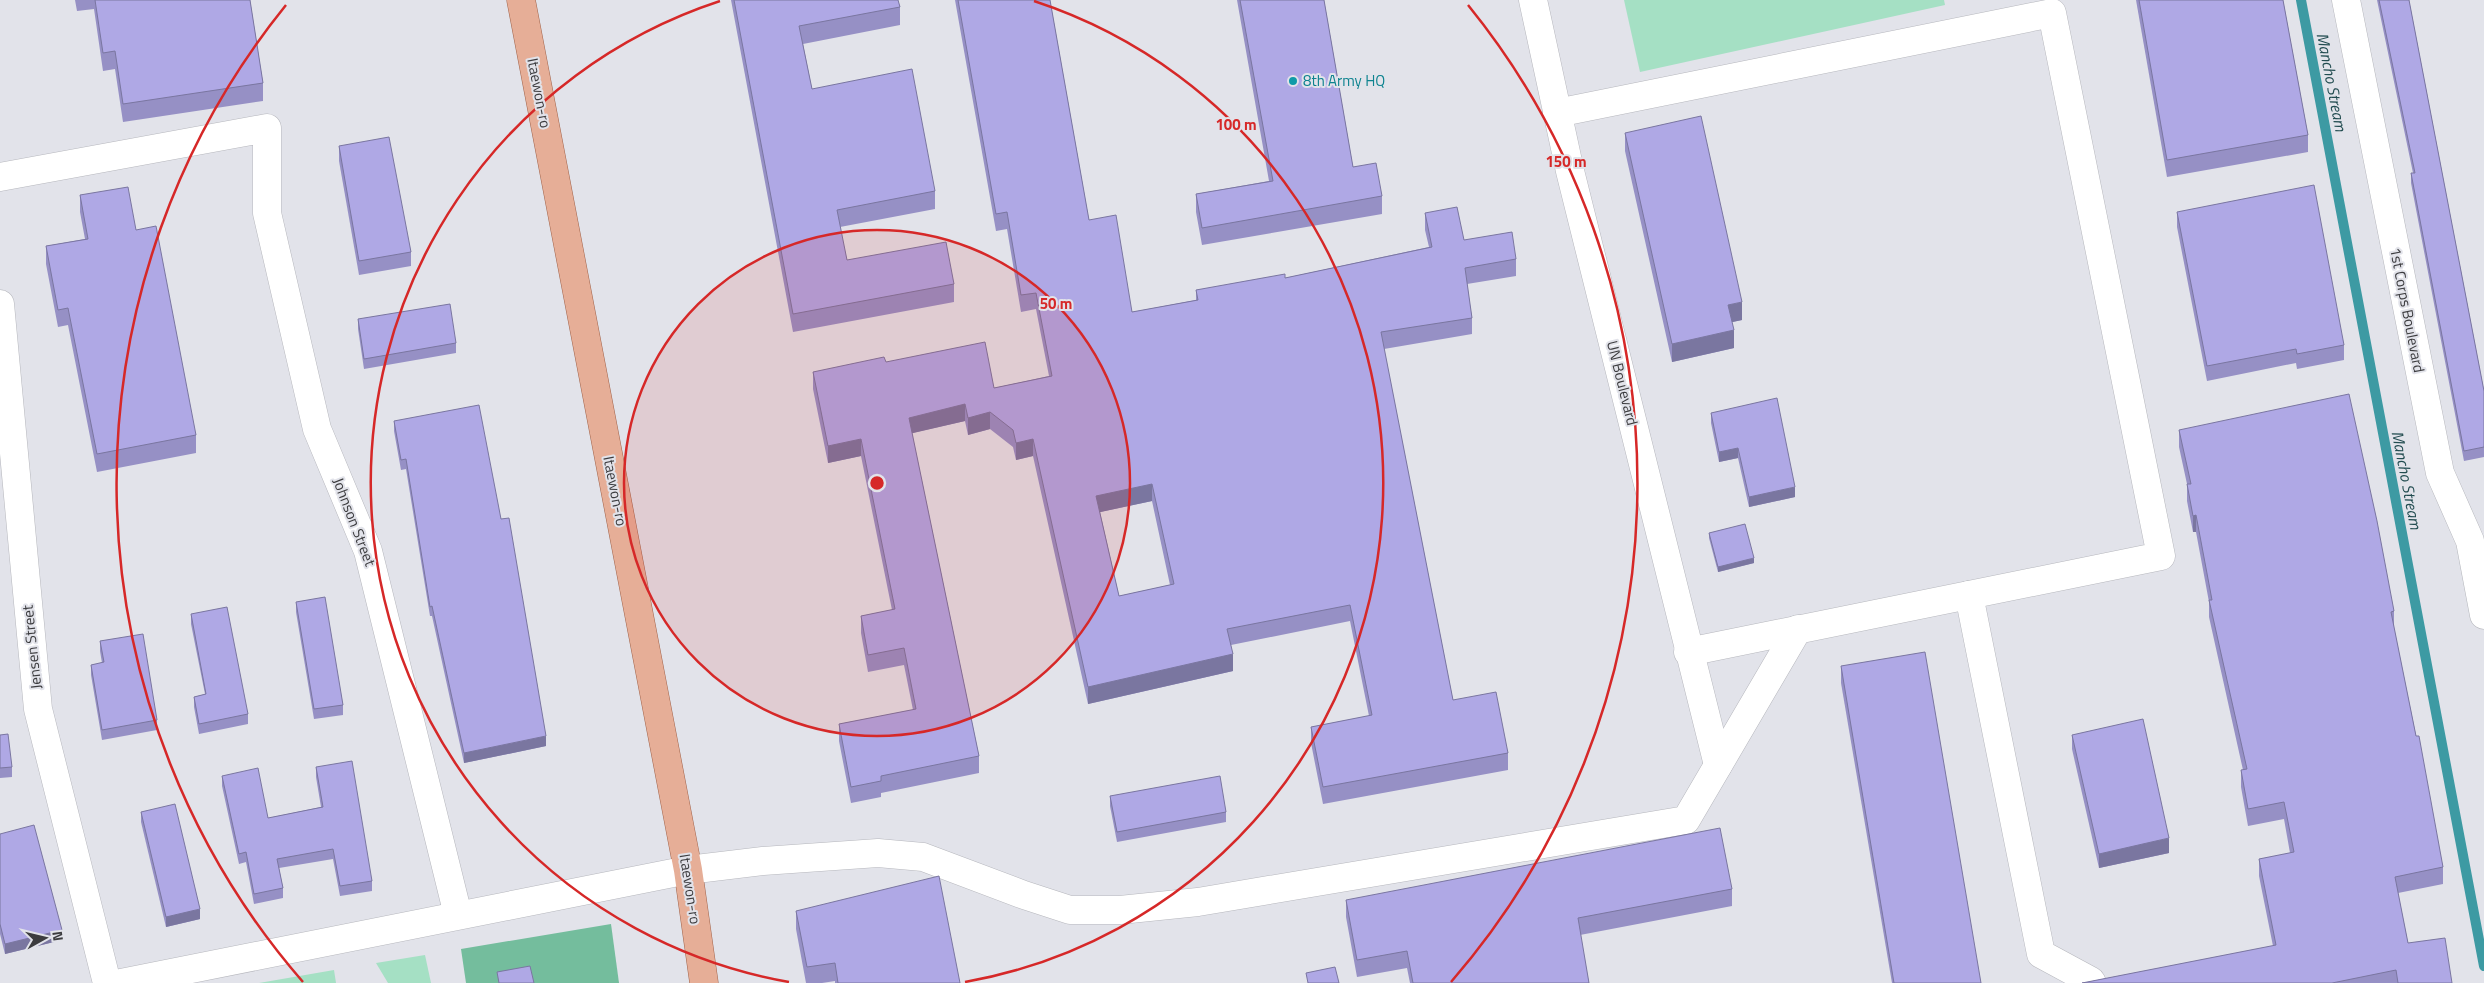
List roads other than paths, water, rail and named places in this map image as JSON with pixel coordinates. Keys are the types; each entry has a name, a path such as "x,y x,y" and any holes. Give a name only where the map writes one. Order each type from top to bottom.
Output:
{"main road":[{"name":"Itaewon-ro","path":"521,0 688,870 704,983"}],"lane":[{"name":"UN Boulevard","path":"1533,0 1557,113 1688,652 1718,765"},
{"name":"1st Corps Boulevard","path":"2346,0 2440,473 2470,541 2484,616"},
{"path":"1557,113 2052,13 2161,556 1688,652"},
{"name":"Johnson Street","path":"0,177 267,128 267,213 317,429 368,551 458,915"},
{"name":"Jensen Street","path":"0,304 38,709 107,983"},
{"path":"1969,595 2041,954 2092,983"},
{"path":"121,983 688,870 763,862 878,853 923,857 1070,910 1120,910 1183,904 1686,820 1798,629"}],"waterway":[{"name":"Mancho Stream","path":"2301,0 2484,966"}],"place":[{"name":"8th Army HQ","path":"1293,81"}]}
